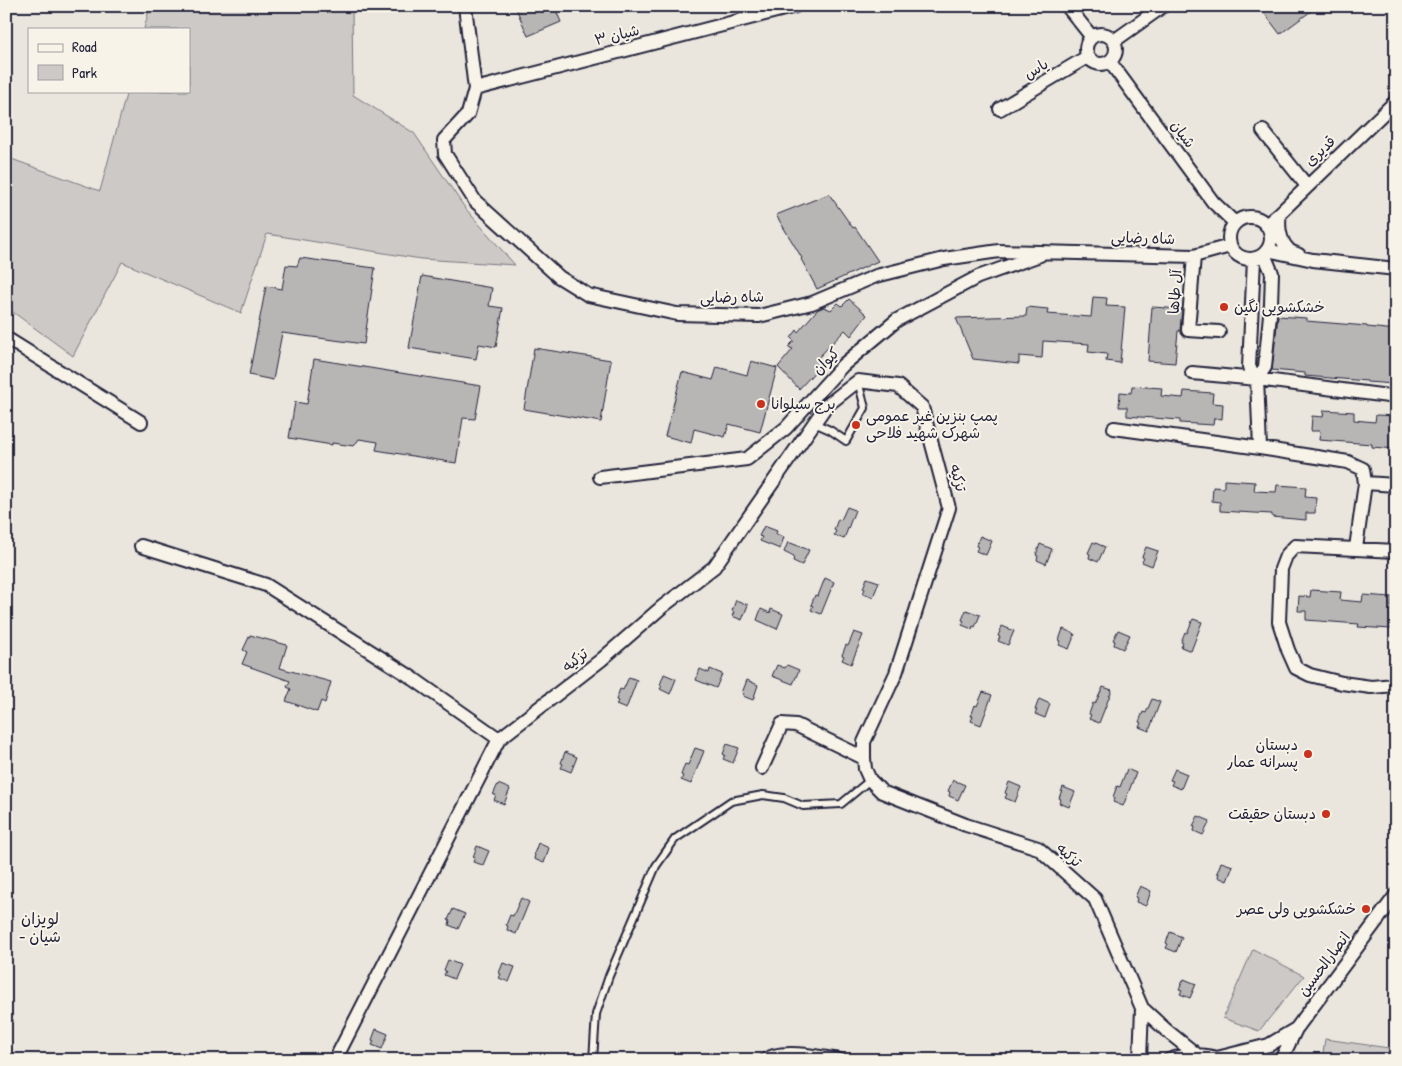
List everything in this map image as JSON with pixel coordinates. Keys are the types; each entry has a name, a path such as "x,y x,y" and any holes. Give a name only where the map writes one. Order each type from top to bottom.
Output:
{"street":[{"name":"شاه رضایی","path":"465,6 475,88 468,114 444,140 445,154 475,202 559,277 588,295 677,314 759,316 812,303 876,276 944,259 999,251 1194,256 1230,246"},
{"name":"شیان ۳","path":"475,88 796,6"},
{"path":"1067,6 1091,36"},
{"path":"1114,41 1163,6"},
{"path":"1101,33 1110,36 1114,41 1116,45 1115,54 1110,62 1100,64 1091,61 1087,57 1085,48 1091,36 1101,33"},
{"name":"یاس","path":"1000,109 1087,57"},
{"name":"شیان","path":"1110,62 1213,202 1235,222"},
{"name":"قدیری","path":"1266,224 1280,213 1396,101"},
{"path":"1263,131 1308,186"},
{"path":"1280,213 1278,221 1286,247 1290,251 1313,260"},
{"path":"1260,448 1257,380 1249,367 1262,254 1270,244 1271,237 1266,224 1260,220 1254,218 1241,219 1235,222 1229,234 1230,246 1233,252 1244,259 1262,254 1313,260 1394,265"},
{"name":"کیوان","path":"600,477 747,460 786,428 844,365 897,320 978,277 1047,252"},
{"path":"1257,380 1265,368 1271,304 1272,273 1262,254"},
{"name":"آل طاها","path":"1194,256 1188,330 1219,332"},
{"path":"6,338 141,422"},
{"path":"1192,373 1396,397"},
{"name":"تزکیه","path":"499,739 601,660 662,607 714,567 826,406 858,380 898,386 922,407 949,508 896,673 864,742 865,769 870,780 882,792 966,825 1038,848 1095,899 1142,1008 1197,1055"},
{"path":"1114,428 1348,462 1363,469 1365,483 1356,548"},
{"path":"1365,483 1396,485"},
{"path":"141,546 266,585 408,675 499,739 335,1060"},
{"path":"1396,551 1295,546 1286,556 1281,569 1279,622 1296,668 1310,675 1342,683 1371,687 1396,685"},
{"path":"762,768 782,724 796,725 864,758"},
{"name":"انصارالحسین","path":"1296,1029 1396,895"},
{"name":"تزکیه","path":"1140,1060 1142,1008"},
{"path":"1169,1060 1197,1055 1220,1059 1269,1044 1296,1029"},
{"path":"1281,1060 1296,1029"},
{"path":"766,1060 769,1056 794,1054 839,1060"}],"lane":[{"path":"814,423 830,430 846,441 865,408 858,380"},
{"path":"593,1060 596,1014 609,976 656,866 675,839 731,801 763,795 784,798 803,806 841,804 870,780"}],"green space":[{"path":"150,6 352,6 353,95 414,133 465,208 515,265 421,259 267,234 241,313 122,262 73,356 6,307 6,157 100,191 127,92 190,92 190,28 144,28"},
{"path":"1253,949 1304,976 1259,1031 1223,1018"},
{"path":"1325,1039 1396,1049 1396,1060 1322,1060"}],"building":[{"path":"515,6 554,6 561,22 528,36"},
{"path":"1259,6 1318,6 1280,34"},
{"path":"829,194 853,228 855,227 878,261 817,289 802,258 776,215"},
{"path":"300,258 375,268 364,344 282,333 273,380 249,375 266,286 282,289 286,265 297,266"},
{"path":"422,276 492,288 489,306 503,308 496,347 479,344 476,359 409,348"},
{"path":"1093,297 1107,298 1106,306 1125,307 1120,363 1106,361 1107,354 1088,352 1089,344 1043,341 1042,358 1019,356 1019,364 973,359 956,318 1026,316 1027,307 1048,309 1047,314 1091,317"},
{"path":"849,299 867,315 851,336 845,330 818,358 822,364 799,389 778,367 793,349 788,347 794,341 791,338 817,310 824,307 831,310 838,303 842,306"},
{"path":"1152,307 1182,309 1175,363 1148,361"},
{"path":"1278,316 1306,318 1306,321 1396,330 1394,384 1305,376 1305,373 1272,370"},
{"path":"534,348 611,360 601,422 524,409"},
{"path":"314,359 481,386 475,419 463,418 456,463 376,450 378,442 359,439 354,446 332,443 332,445 289,438 295,402 307,404"},
{"path":"751,361 777,368 760,432 729,424 725,437 694,429 691,443 665,436 682,372 713,380 717,367 747,375"},
{"path":"1132,386 1162,388 1161,396 1183,398 1184,391 1213,393 1212,403 1223,404 1222,419 1214,418 1213,425 1180,423 1180,420 1127,416 1127,407 1119,407 1120,392 1131,393"},
{"path":"1324,410 1354,412 1354,420 1375,422 1376,415 1396,416 1396,449 1372,447 1372,444 1319,440 1320,431 1311,431 1312,416 1323,417"},
{"path":"1224,480 1255,482 1254,491 1276,492 1277,485 1306,487 1305,497 1316,498 1315,513 1306,513 1306,520 1272,517 1272,514 1220,511 1220,502 1212,501 1213,487 1224,488"},
{"path":"847,507 855,510 844,539 834,535 836,531 834,530 838,519 841,520"},
{"path":"764,526 777,531 776,534 784,537 780,549 760,541 762,537 759,536"},
{"path":"980,536 992,541 986,555 976,551"},
{"path":"788,542 809,550 802,565 793,561 794,557 784,552"},
{"path":"1093,542 1105,547 1098,562 1089,558 1090,554 1088,553"},
{"path":"1040,544 1052,549 1046,564 1037,560 1038,556 1036,555"},
{"path":"1146,547 1158,551 1152,566 1142,562"},
{"path":"825,578 834,582 821,614 811,610 813,606 811,605 815,595 818,596"},
{"path":"867,578 879,582 873,597 863,593"},
{"path":"1311,590 1341,592 1340,600 1362,602 1363,595 1392,597 1391,607 1396,607 1396,623 1393,622 1392,629 1358,627 1359,624 1306,620 1306,611 1298,611 1299,596 1310,597"},
{"path":"736,600 748,605 742,620 732,616"},
{"path":"761,609 770,613 771,609 783,614 777,629 757,620"},
{"path":"966,610 980,615 975,627 973,626 972,629 962,625"},
{"path":"1193,619 1202,622 1191,651 1181,647 1183,643 1181,642"},
{"path":"1002,626 1014,631 1008,645 998,641"},
{"path":"1063,629 1075,634 1069,649 1059,645"},
{"path":"1118,630 1130,635 1123,649 1114,645 1115,641 1113,640"},
{"path":"854,632 863,635 851,664 842,660 844,656 842,655"},
{"path":"250,635 287,645 280,668 331,682 325,703 321,701 317,712 286,701 291,689 287,687 290,681 242,664 247,652 243,650"},
{"path":"777,665 785,668 787,665 799,670 793,684 772,676"},
{"path":"700,669 709,673 710,669 722,674 716,688 696,680"},
{"path":"664,674 676,679 670,694 660,689"},
{"path":"629,677 637,680 626,709 616,705 618,701 616,700 620,689 623,690"},
{"path":"747,680 758,685 753,700 743,696 744,694 742,693"},
{"path":"1103,687 1112,690 1099,723 1089,719 1091,715 1089,714 1093,703 1095,704"},
{"path":"983,692 992,695 981,725 971,721 973,716 971,716"},
{"path":"1039,699 1050,704 1045,718 1035,714"},
{"path":"1152,699 1160,702 1149,731 1139,727 1141,723 1139,722 1143,712 1146,713"},
{"path":"727,744 739,748 733,763 723,759"},
{"path":"695,748 704,751 691,784 681,780 683,776 681,775 685,764 688,765"},
{"path":"565,752 577,757 571,772 561,768"},
{"path":"1127,769 1136,773 1123,806 1113,802 1115,798 1113,797 1117,786 1120,787"},
{"path":"1175,769 1187,774 1181,789 1171,785 1173,781 1170,780"},
{"path":"953,780 965,785 958,800 949,796 950,792 948,791"},
{"path":"1009,782 1021,787 1015,802 1005,798"},
{"path":"498,784 510,789 504,804 494,800 496,795 493,795"},
{"path":"1063,787 1075,792 1069,807 1059,803"},
{"path":"1198,816 1210,821 1203,835 1194,831 1195,827 1193,826"},
{"path":"538,843 549,848 544,863 534,859"},
{"path":"477,846 489,851 483,865 473,862"},
{"path":"1221,862 1233,866 1227,881 1218,877 1219,873 1217,873"},
{"path":"1140,886 1151,891 1146,906 1136,902 1137,898 1135,897"},
{"path":"521,898 529,902 516,934 507,930 508,926 506,925 510,915 513,916"},
{"path":"453,909 465,914 458,929 449,925 450,921 448,920"},
{"path":"1170,932 1182,937 1176,952 1166,948"},
{"path":"448,960 460,965 454,979 444,975"},
{"path":"503,963 515,967 509,982 499,978"},
{"path":"1184,979 1196,984 1190,998 1180,994 1182,990 1179,989"},
{"path":"376,1029 388,1034 382,1049 372,1045"}],"place":[{"name":"خشکشویی نگین","path":"1224,307"},
{"name":"برج سیلوانا","path":"761,404"},
{"name":"پمپ بنزین غیر عمومی شهرک شهید فلاحی","path":"856,425"},
{"name":"دبستان پسرانه عمار","path":"1308,754"},
{"name":"دبستان حقیقت","path":"1326,814"},
{"name":"خشکشویی ولی عصر","path":"1366,909"}],"district":[{"name":"لویزان - شیان","path":"40,927"}]}
